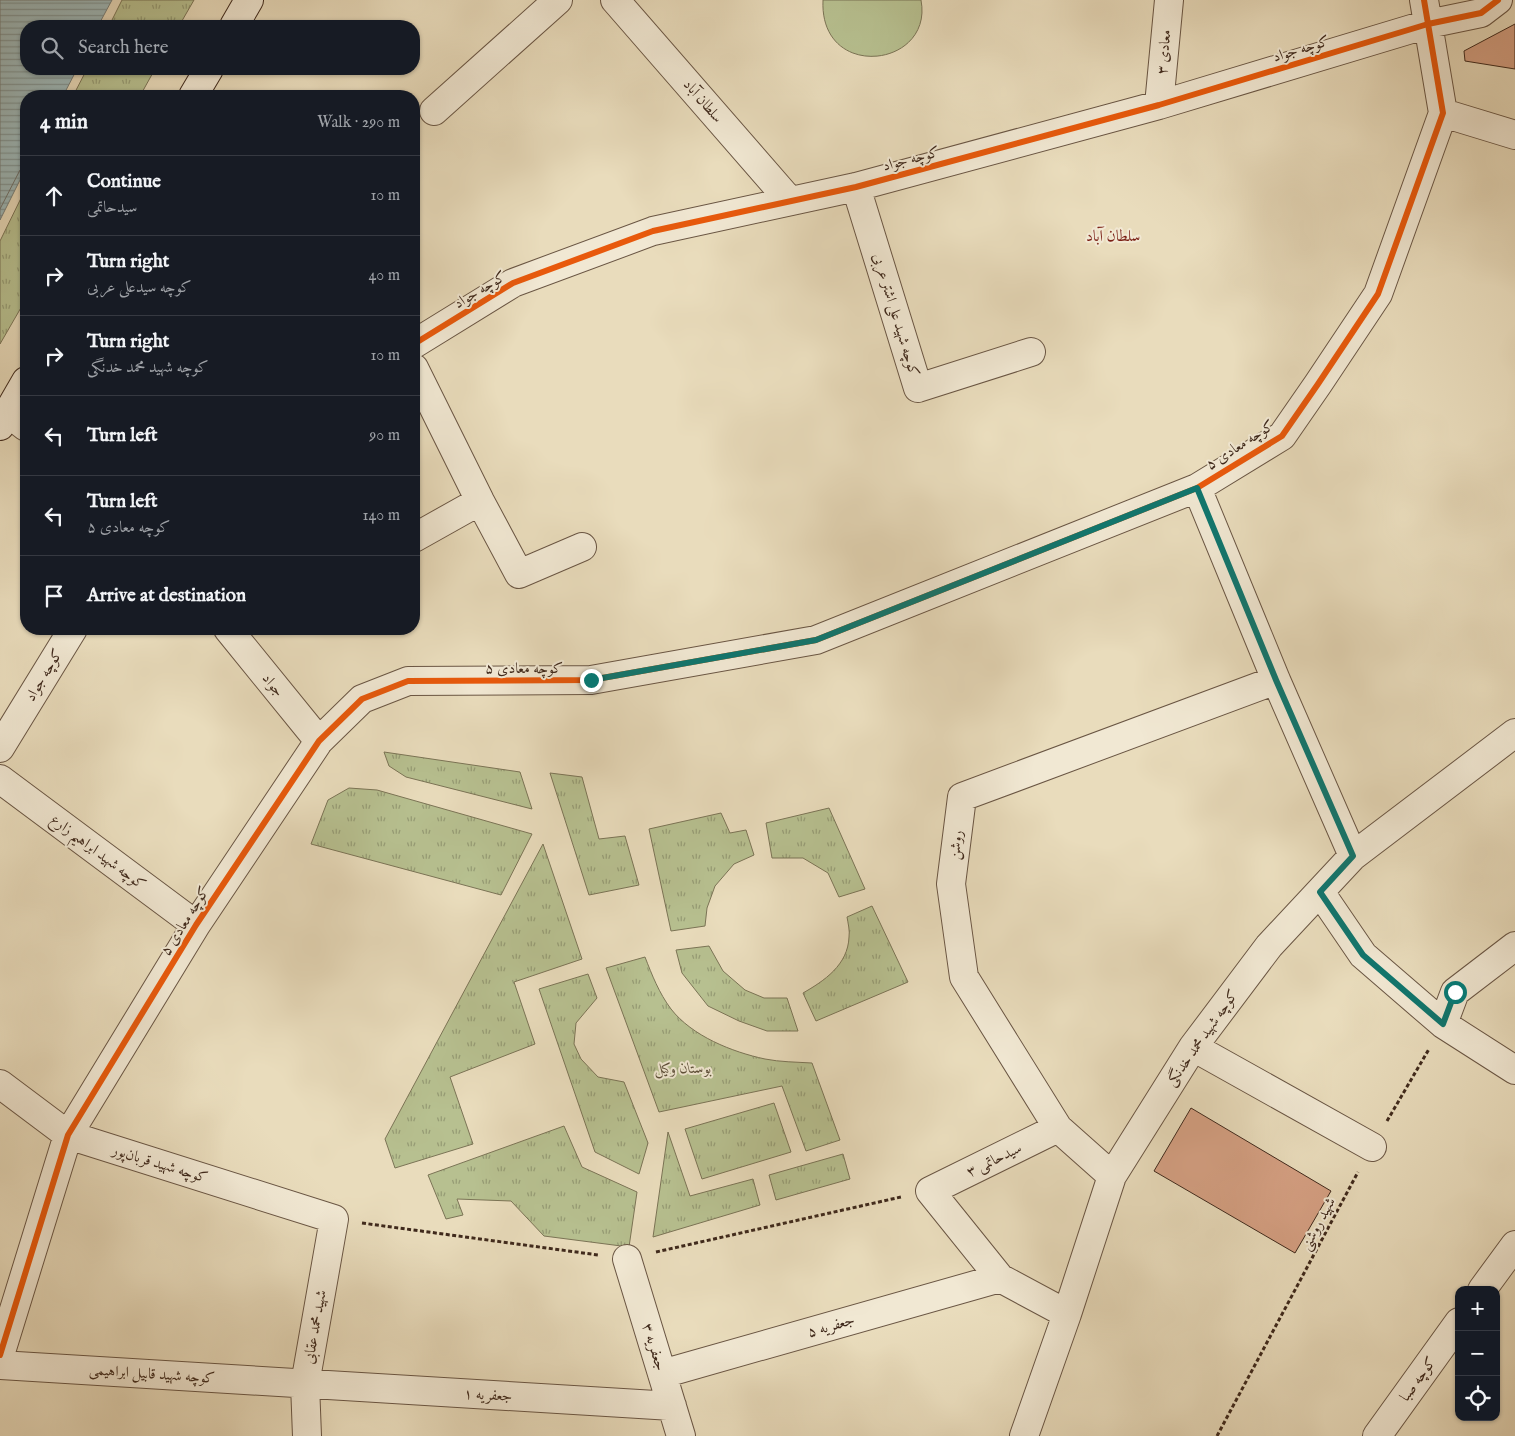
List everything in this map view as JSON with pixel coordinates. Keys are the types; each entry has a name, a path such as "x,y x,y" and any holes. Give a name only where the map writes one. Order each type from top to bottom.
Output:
{"street":[{"path":"237,20 249,0"},
{"path":"434,111 558,0"},
{"name":"سلطان آباد","path":"615,0 790,201"},
{"name":"معادی ۳","path":"1159,105 1169,0"},
{"name":"کوچه جواد","path":"420,340 514,283 653,231 856,187 1159,105 1426,12 1481,13 1498,0"},
{"name":"کوچه معادی ۵","path":"0,1355 68,1135 196,925 319,741 362,699 408,681 591,680 816,640 1197,488 1282,436 1378,294 1443,113 1426,12"},
{"path":"197,90 205,75"},
{"path":"1443,113 1515,135"},
{"name":"کوچه شهید علی اشتر عربی","path":"856,187 918,388 1031,352"},
{"path":"420,380 480,501 519,574 582,547"},
{"path":"11,422 20,397"},
{"path":"1197,488 1276,680 1353,856"},
{"path":"420,535 480,501"},
{"name":"کوچه جواد","path":"0,748 68,635"},
{"name":"جواد","path":"233,635 319,741"},
{"name":"روشن","path":"1112,1176 1058,1128 964,977 951,884 962,797 1276,680"},
{"name":"کوچه شهید محمد خدنگی","path":"1024,1436 1067,1314 1112,1176 1193,1047 1269,946 1353,856 1515,733"},
{"name":"کوچه شهید ابراهیم زارع","path":"0,779 196,925"},
{"path":"1320,892 1363,955 1443,1024 1515,1070"},
{"path":"1443,1024 1455,992 1515,946"},
{"path":"1193,1047 1372,1147"},
{"name":"کوچه شهید قربان‌پور","path":"0,1084 68,1135 334,1219"},
{"name":"سیدحاتمی ۳","path":"1000,1278 930,1191 1058,1128"},
{"name":"شهید محمد عقابی","path":"307,1436 305,1384 334,1219"},
{"path":"1485,1286 1515,1244"},
{"name":"جعفریه ۳","path":"627,1259 681,1436"},
{"path":"1000,1278 1067,1314"},
{"name":"جعفریه ۵","path":"662,1374 1000,1278"},
{"name":"کوچه صبا","path":"1377,1436 1455,1328"},
{"name":"کوچه شهید قابیل ابراهیمی","path":"0,1365 305,1384"},
{"name":"جعفریه ۱","path":"305,1384 672,1406"}],"green space":[{"path":"122,0 194,0 182,20 112,20"},
{"path":"823,0 921,0 920,23 911,40 895,52 875,56 856,54 838,44 827,26"},
{"path":"84,75 152,75 143,90 76,90"},
{"path":"20,200 20,309 0,344 0,241"},
{"path":"384,752 520,772 532,809 406,777 389,766"},
{"path":"550,773 582,777 599,839 625,836 639,885 589,895"},
{"path":"349,788 377,790 532,834 501,895 311,844 328,800"},
{"path":"829,808 865,889 839,897 828,873 803,858 772,858 766,823"},
{"path":"721,813 730,833 746,830 754,855 734,864 715,886 707,908 705,926 671,931 649,829"},
{"path":"543,844 582,959 514,982 535,1044 450,1077 473,1144 395,1168 385,1139"},
{"path":"872,906 908,982 816,1021 803,993 827,977 840,964 848,947 849,927 847,917"},
{"path":"709,946 723,971 745,990 764,998 787,998 798,1031 767,1031 739,1021 708,1006 682,973 676,950"},
{"name":"بوستان وکیل","path":"645,957 659,990 671,1009 680,1019 701,1035 726,1047 752,1056 776,1061 812,1063 840,1140 806,1151 782,1086 659,1112 606,968"},
{"path":"588,974 597,998 576,1023 574,1044 581,1059 598,1077 624,1082 648,1143 639,1174 595,1152 539,989"},
{"path":"774,1103 791,1152 702,1179 685,1129"},
{"path":"564,1126 582,1167 637,1192 629,1247 544,1236 511,1201 457,1199 463,1215 446,1219 428,1175"},
{"path":"668,1132 690,1196 753,1179 760,1205 653,1237"},
{"path":"843,1154 850,1179 776,1200 769,1175"}],"water":[{"path":"0,0 112,0 101,20 20,20 20,75 74,75 66,90 20,90 20,180 0,220"}],"building":[{"path":"1515,24 1515,69 1465,61 1464,51"},
{"path":"1191,1108 1331,1191 1295,1253 1154,1171"}],"cycle path":[{"path":"0,1355 68,1135 196,925 319,741 362,699 408,681 591,680 816,640 1197,488 1282,436 1378,294 1443,113 1424,0"},
{"path":"420,340 513,283 653,231 856,187 1159,105 1428,24 1481,13 1498,0"}],"district":[{"name":"سلطان آباد","path":"1113,237"}],"route":[{"path":"591,680 816,640 1197,488 1276,680 1353,856 1320,892 1363,955 1443,1024 1455,992"}]}
